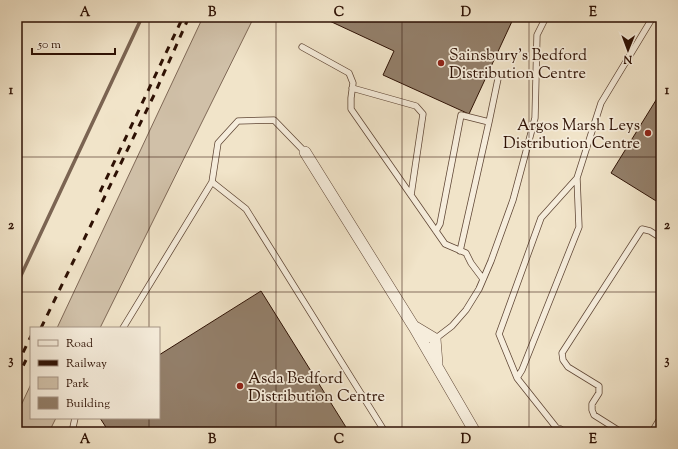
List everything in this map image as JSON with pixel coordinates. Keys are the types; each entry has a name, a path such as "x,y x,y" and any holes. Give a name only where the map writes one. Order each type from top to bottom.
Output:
{"street":[{"path":"305,152 414,327 475,432"},
{"path":"414,327 435,339 437,366"}],"lane":[{"path":"435,339 452,326 466,310 479,289 491,261 513,200 535,118 537,35 546,17"},
{"path":"517,378 522,370 579,227 577,178 601,103 653,17"},
{"path":"302,47 350,73 353,83 351,109 445,244 466,253 471,263 483,279"},
{"path":"460,251 499,74"},
{"path":"352,88 416,106 423,114 411,195"},
{"path":"436,231 440,224 461,115 489,122"},
{"path":"124,327 212,182 218,142 238,122 274,120 305,152"},
{"path":"559,432 517,378 499,334 541,218 577,178"},
{"path":"212,182 246,209 385,432"},
{"path":"621,432 594,415 592,404 599,393 599,386 568,367 563,360 562,353 642,229 650,231 661,238"},
{"path":"652,432 661,417"},
{"path":"72,432 75,419"}],"green space":[{"path":"203,17 254,17 100,327 57,327"},
{"path":"30,386 30,419 56,419 49,432 17,432 17,414"}],"building":[{"name":"Sainsbury's Bedford Distribution Centre","path":"321,17 514,17 469,114 383,75 394,51"},
{"name":"Argos Marsh Leys Distribution Centre","path":"661,92 661,204 611,173"},
{"name":"Asda Bedford Distribution Centre","path":"261,291 349,432 109,432 101,419 160,419 160,354"}],"waterway":[{"path":"17,284 142,17"}],"railway":[{"path":"100,192 183,17"},
{"path":"41,327 155,93 189,17"},
{"path":"17,365 30,338"},
{"path":"17,378 26,360"}],"place":[{"name":"Sainsbury's Bedford Distribution Centre","path":"441,63"},
{"name":"Argos Marsh Leys Distribution Centre","path":"648,133"},
{"name":"Asda Bedford Distribution Centre","path":"240,386"}]}
